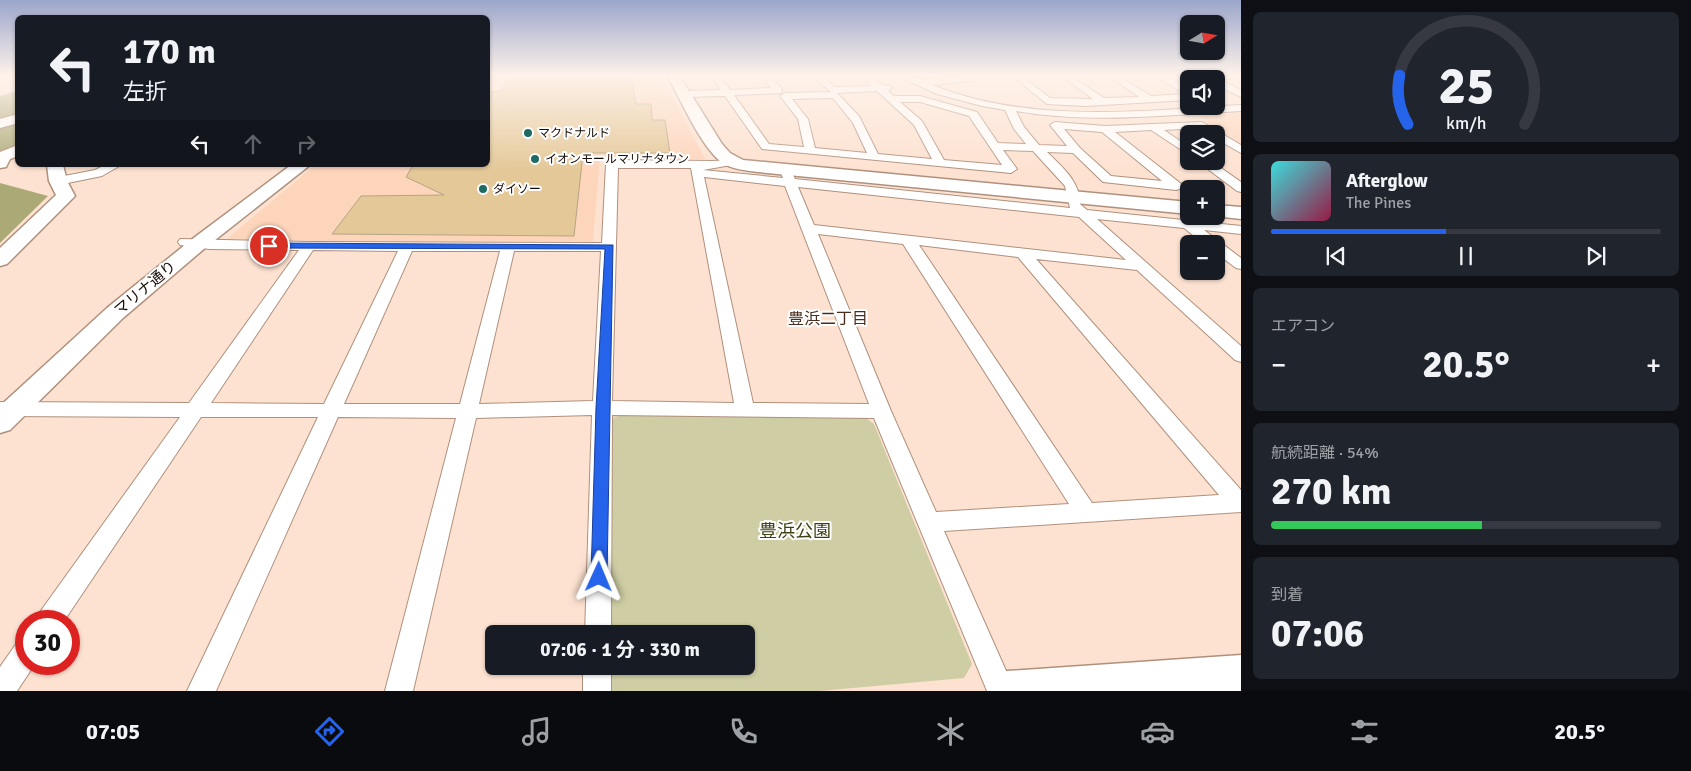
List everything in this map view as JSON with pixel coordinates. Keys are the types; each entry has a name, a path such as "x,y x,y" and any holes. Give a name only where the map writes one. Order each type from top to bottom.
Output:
{"street":[{"path":"695,107 716,146 725,157 733,162 788,176 1082,212 1180,212"},
{"path":"697,107 725,151 737,159 1073,195 1180,211"},
{"path":"738,107 766,147 1011,169 973,114 949,107"},
{"path":"794,107 803,119 810,151"},
{"path":"849,107 862,127 874,157"},
{"path":"902,107 918,123 940,163"},
{"path":"1002,107 1051,113 1104,115 1241,108"},
{"path":"1091,107 1125,129"},
{"path":"1010,109 1011,116 1035,148 1072,187 1074,206 1241,356"},
{"path":"0,124 15,119"},
{"path":"1105,129 1176,186 1107,179 1076,150 1055,125 1105,129 1180,126"},
{"path":"0,131 15,127"},
{"path":"1155,128 1180,146"},
{"path":"1225,140 1241,150"},
{"path":"995,146 1076,150"},
{"path":"0,163 4,156 15,151"},
{"path":"697,169 733,162"},
{"path":"598,625 602,408 612,164 1073,195"},
{"path":"0,260 66,196 57,173 98,173 111,167"},
{"name":"マリナ通り","path":"3,411 192,243 287,167"},
{"name":"マリナ通り","path":"192,243 299,167"},
{"path":"697,169 745,410"},
{"path":"1216,170 1241,188"},
{"path":"788,176 882,411 1001,691"},
{"path":"1225,210 1241,212"},
{"path":"1198,225 1206,235"},
{"path":"1225,225 1241,230"},
{"path":"809,229 1141,266"},
{"path":"908,240 1086,512"},
{"path":"192,243 309,246 610,247"},
{"path":"57,610 309,246"},
{"path":"201,691 407,246"},
{"path":"399,691 508,246"},
{"path":"1022,252 1240,503"},
{"path":"1225,253 1241,265"},
{"path":"3,411 196,409 467,411 602,408 882,411"},
{"path":"929,522 1240,503"},
{"path":"0,691 15,669"},
{"path":"596,691 597,675"},
{"path":"1007,691 1241,675"}],"shaded area":[{"path":"0,107 15,107 15,148 0,152"},
{"name":"イオンモールマリナタウン","path":"490,107 679,107 705,159 600,157 593,241 316,241 227,239 313,167 490,167"},
{"path":"1241,113 1241,143 1225,133 1225,125 1212,125 1198,116"},
{"path":"0,183 48,196 0,243"}],"green space":[{"name":"豊浜公園","path":"622,415 866,418 874,424 972,664 964,678 819,691 607,691 608,675 755,675 755,625 608,625 610,419"}],"building":[{"name":"イオンモールマリナタウン","path":"490,107 651,107 652,120 665,120 670,153 583,153 574,236 332,234 361,196 444,195 406,177 412,167 490,167"}],"place":[{"name":"マクドナルド","path":"528,133"},
{"name":"イオンモールマリナタウン","path":"535,159"},
{"name":"ダイソー","path":"483,189"}],"district":[{"name":"豊浜二丁目","path":"828,319"}],"route":[{"path":"269,246 610,247 602,408 599,577"}]}
